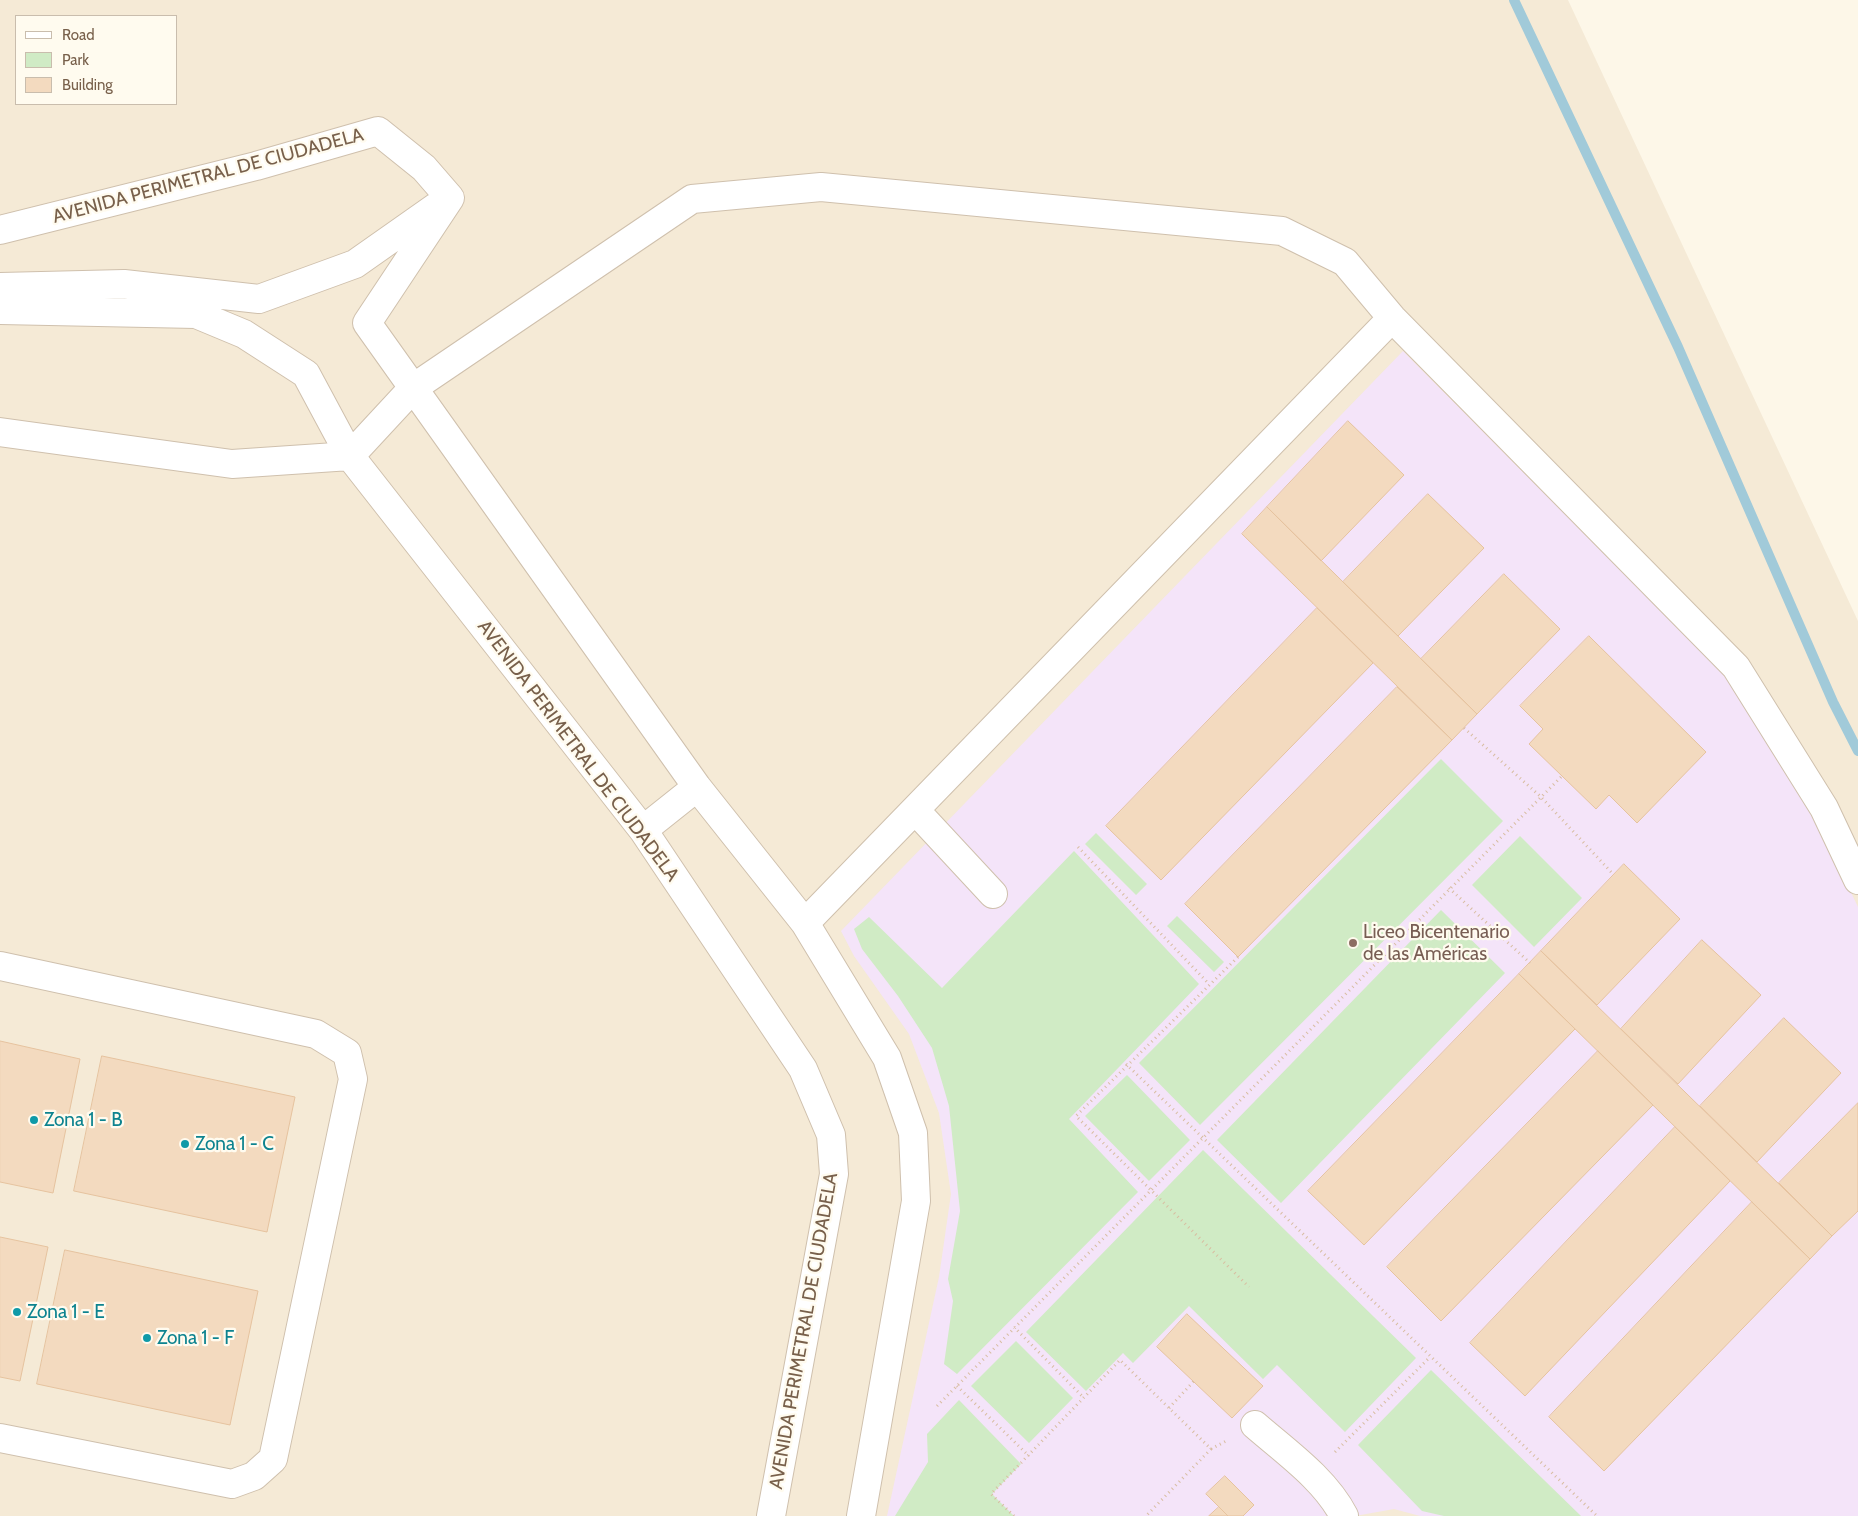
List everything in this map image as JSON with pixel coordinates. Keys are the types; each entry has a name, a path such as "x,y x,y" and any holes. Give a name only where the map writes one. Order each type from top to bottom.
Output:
{"street":[{"name":"AVENIDA PERIMETRAL DE CIUDADELA","path":"0,230 256,166 378,131 424,168 450,198"},
{"path":"0,432 232,464 350,456 413,388 692,199 820,187 1282,231 1345,262 1392,318 1736,667 1824,808 1858,880"},
{"path":"0,287 124,284 259,299 355,264 450,198"},
{"path":"450,198 367,323 698,788 805,923 887,1058 913,1133 916,1202 861,1516"},
{"name":"AVENIDA PERIMETRAL DE CIUDADELA","path":"0,310 196,314 244,334 306,374 350,456 643,830 803,1069 831,1135 834,1174 772,1516"},
{"path":"805,923 1392,318"},
{"path":"643,830 698,788"},
{"path":"915,810 993,894"},
{"path":"0,966 316,1034 347,1053 353,1079 273,1459 254,1476 232,1484 0,1438"},
{"path":"1255,1425 1312,1475 1339,1506 1344,1516"}],"path":[{"path":"1464,728 1540,796 1614,874"},
{"path":"937,1406 1540,796 1562,776"},
{"path":"1078,847 1209,984"},
{"path":"1449,888 1530,963"},
{"path":"1238,957 1126,1064 1076,1116 1249,1287"},
{"path":"1126,1064 1597,1516"},
{"path":"1014,1328 1084,1398"},
{"path":"1312,1475 1430,1356"},
{"path":"1014,1516 991,1494 1120,1360 1211,1449 1146,1516"},
{"path":"1169,1408 1194,1381"},
{"path":"957,1386 1029,1456"}],"shaded area":[{"path":"0,0 1568,0 1858,621 1858,1516 0,1516"},
{"name":"Liceo Bicentenario de las Américas","path":"1403,351 1730,681 1818,823 1858,907 1858,1516 1420,1516 1394,1509 1355,1516 887,1516 939,1277 951,1194 939,1113 909,1034 854,956 841,931"}],"green space":[{"path":"1441,759 1503,821 1200,1125 1139,1063"},
{"path":"1096,833 1147,884 1136,895 1085,844"},
{"path":"1520,836 1582,898 1534,947 1472,885"},
{"path":"1074,851 1199,984 1069,1119 1138,1192 957,1374 944,1364 953,1301 948,1279 960,1211 949,1106 932,1048 898,996 862,949 854,929 869,917 942,988"},
{"path":"1441,910 1505,973 1281,1203 1217,1140"},
{"path":"1177,916 1224,962 1214,972 1167,926"},
{"path":"1127,1075 1190,1140 1149,1181 1085,1116"},
{"path":"1203,1150 1416,1358 1345,1432 1277,1365 1263,1379 1189,1306 1133,1363 1123,1353 1086,1391 1026,1332"},
{"path":"1016,1341 1073,1398 1029,1443 971,1386"},
{"path":"1431,1370 1581,1516 1444,1516 1422,1511 1358,1445"},
{"path":"959,1400 1021,1464 992,1494 1014,1516 895,1516 928,1462 927,1434"}],"building":[{"path":"1348,421 1404,475 1321,561 1267,507"},
{"path":"1428,494 1484,548 1398,636 1343,582"},
{"path":"1267,507 1477,714 1452,740 1242,534"},
{"path":"1504,574 1560,629 1477,714 1421,659"},
{"path":"1317,608 1373,663 1161,880 1106,826"},
{"path":"1589,636 1706,752 1637,823 1609,795 1596,809 1529,744 1543,729 1520,706"},
{"path":"1397,687 1452,740 1238,957 1185,904"},
{"path":"1624,864 1680,919 1597,1005 1541,951"},
{"path":"1702,940 1761,995 1678,1084 1621,1029"},
{"path":"1541,951 1832,1236 1810,1259 1519,974"},
{"path":"1519,974 1575,1029 1364,1245 1308,1191"},
{"path":"1784,1018 1841,1073 1757,1162 1700,1106"},
{"name":"Zona 1 - B","path":"0,1041 80,1059 53,1193 0,1182"},
{"path":"1598,1051 1653,1105 1441,1321 1387,1267"},
{"name":"Zona 1 - C","path":"102,1056 295,1097 267,1232 74,1191"},
{"path":"1858,1103 1858,1211 1832,1236 1779,1183"},
{"path":"1675,1127 1730,1181 1525,1396 1470,1343"},
{"path":"1752,1202 1810,1259 1604,1471 1549,1417"},
{"name":"Zona 1 - E","path":"0,1237 48,1247 20,1381 0,1377"},
{"name":"Zona 1 - F","path":"65,1250 258,1291 230,1425 37,1384"},
{"path":"1187,1314 1263,1386 1232,1418 1157,1347"},
{"path":"1225,1476 1254,1505 1243,1516 1228,1516 1206,1494"},
{"path":"1219,1507 1228,1516 1209,1516"}],"waterway":[{"path":"1514,0 1678,347 1833,702 1858,751"}],"place":[{"name":"Liceo Bicentenario de las Américas","path":"1353,943"},
{"name":"Zona 1 - B","path":"34,1120"},
{"name":"Zona 1 - C","path":"185,1144"},
{"name":"Zona 1 - E","path":"17,1312"},
{"name":"Zona 1 - F","path":"147,1338"}]}
